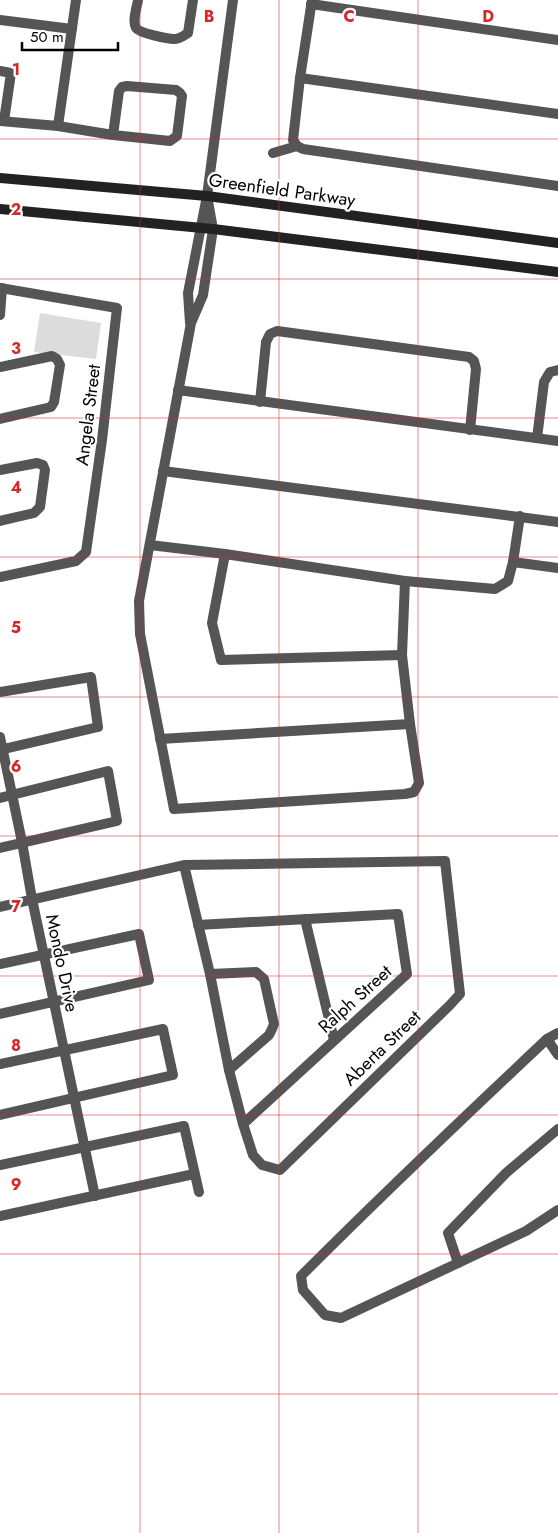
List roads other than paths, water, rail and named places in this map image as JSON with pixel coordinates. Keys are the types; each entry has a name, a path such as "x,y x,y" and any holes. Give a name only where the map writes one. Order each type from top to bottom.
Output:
{"main road":[{"name":"Greenfield Parkway","path":"0,178 206,196 558,243"},
{"path":"0,209 213,229 558,272"}],"street":[{"path":"58,126 76,0"},
{"path":"138,0 134,21 136,28 141,32 174,39 182,38 188,32 193,0"},
{"path":"233,0 206,196 188,293 190,323 140,601 140,634 174,809 414,792 419,783 402,655 405,581"},
{"path":"558,40 311,2 293,140 297,146 312,151 558,186"},
{"path":"0,20 72,29"},
{"path":"0,71 11,73 2,121 58,126 113,135 170,141 174,139 178,136 182,96 180,92 157,88 122,87 113,135"},
{"path":"300,78 558,114"},
{"path":"273,153 297,146"},
{"path":"190,323 203,295 213,229 206,196"},
{"path":"0,315 1,288"},
{"name":"Angela Street","path":"0,577 76,561 86,552 102,440 116,308 1,288"},
{"path":"260,402 266,342 270,334 277,331 469,357 474,361 476,369 470,430"},
{"path":"0,367 52,356 60,364 52,406 0,419"},
{"path":"537,438 544,382 550,372 558,370"},
{"path":"178,390 558,441"},
{"path":"0,470 37,463 43,466 45,470 38,511 0,521"},
{"path":"162,471 558,522"},
{"path":"150,545 225,554 405,581 495,589 508,581 520,516"},
{"path":"225,554 212,623 221,660 402,655"},
{"path":"513,562 558,568"},
{"path":"0,692 90,677 98,726 1,750"},
{"path":"160,739 410,724"},
{"name":"Mondo Drive","path":"0,737 1,750 22,842 43,955 95,1196"},
{"path":"0,798 108,771 117,821 0,848"},
{"name":"Aberta Street","path":"0,906 184,865 445,860 460,994 280,1170 262,1165 253,1155 243,1124 184,865"},
{"name":"Ralph Street","path":"198,925 398,914 407,974 243,1124"},
{"path":"305,919 334,1040"},
{"path":"0,964 139,934 149,980 0,1014"},
{"path":"210,974 256,972 260,975 264,979 274,1024 269,1035 230,1070"},
{"path":"0,1064 163,1029 173,1076 0,1115"},
{"path":"558,1032 547,1039 466,1115 301,1276 302,1290 325,1315 341,1318 526,1231 558,1210"},
{"path":"547,1039 558,1055"},
{"path":"0,1165 184,1126 198,1192"},
{"path":"458,1263 448,1232 506,1173 558,1129"},
{"path":"0,1216 194,1174"}]}
